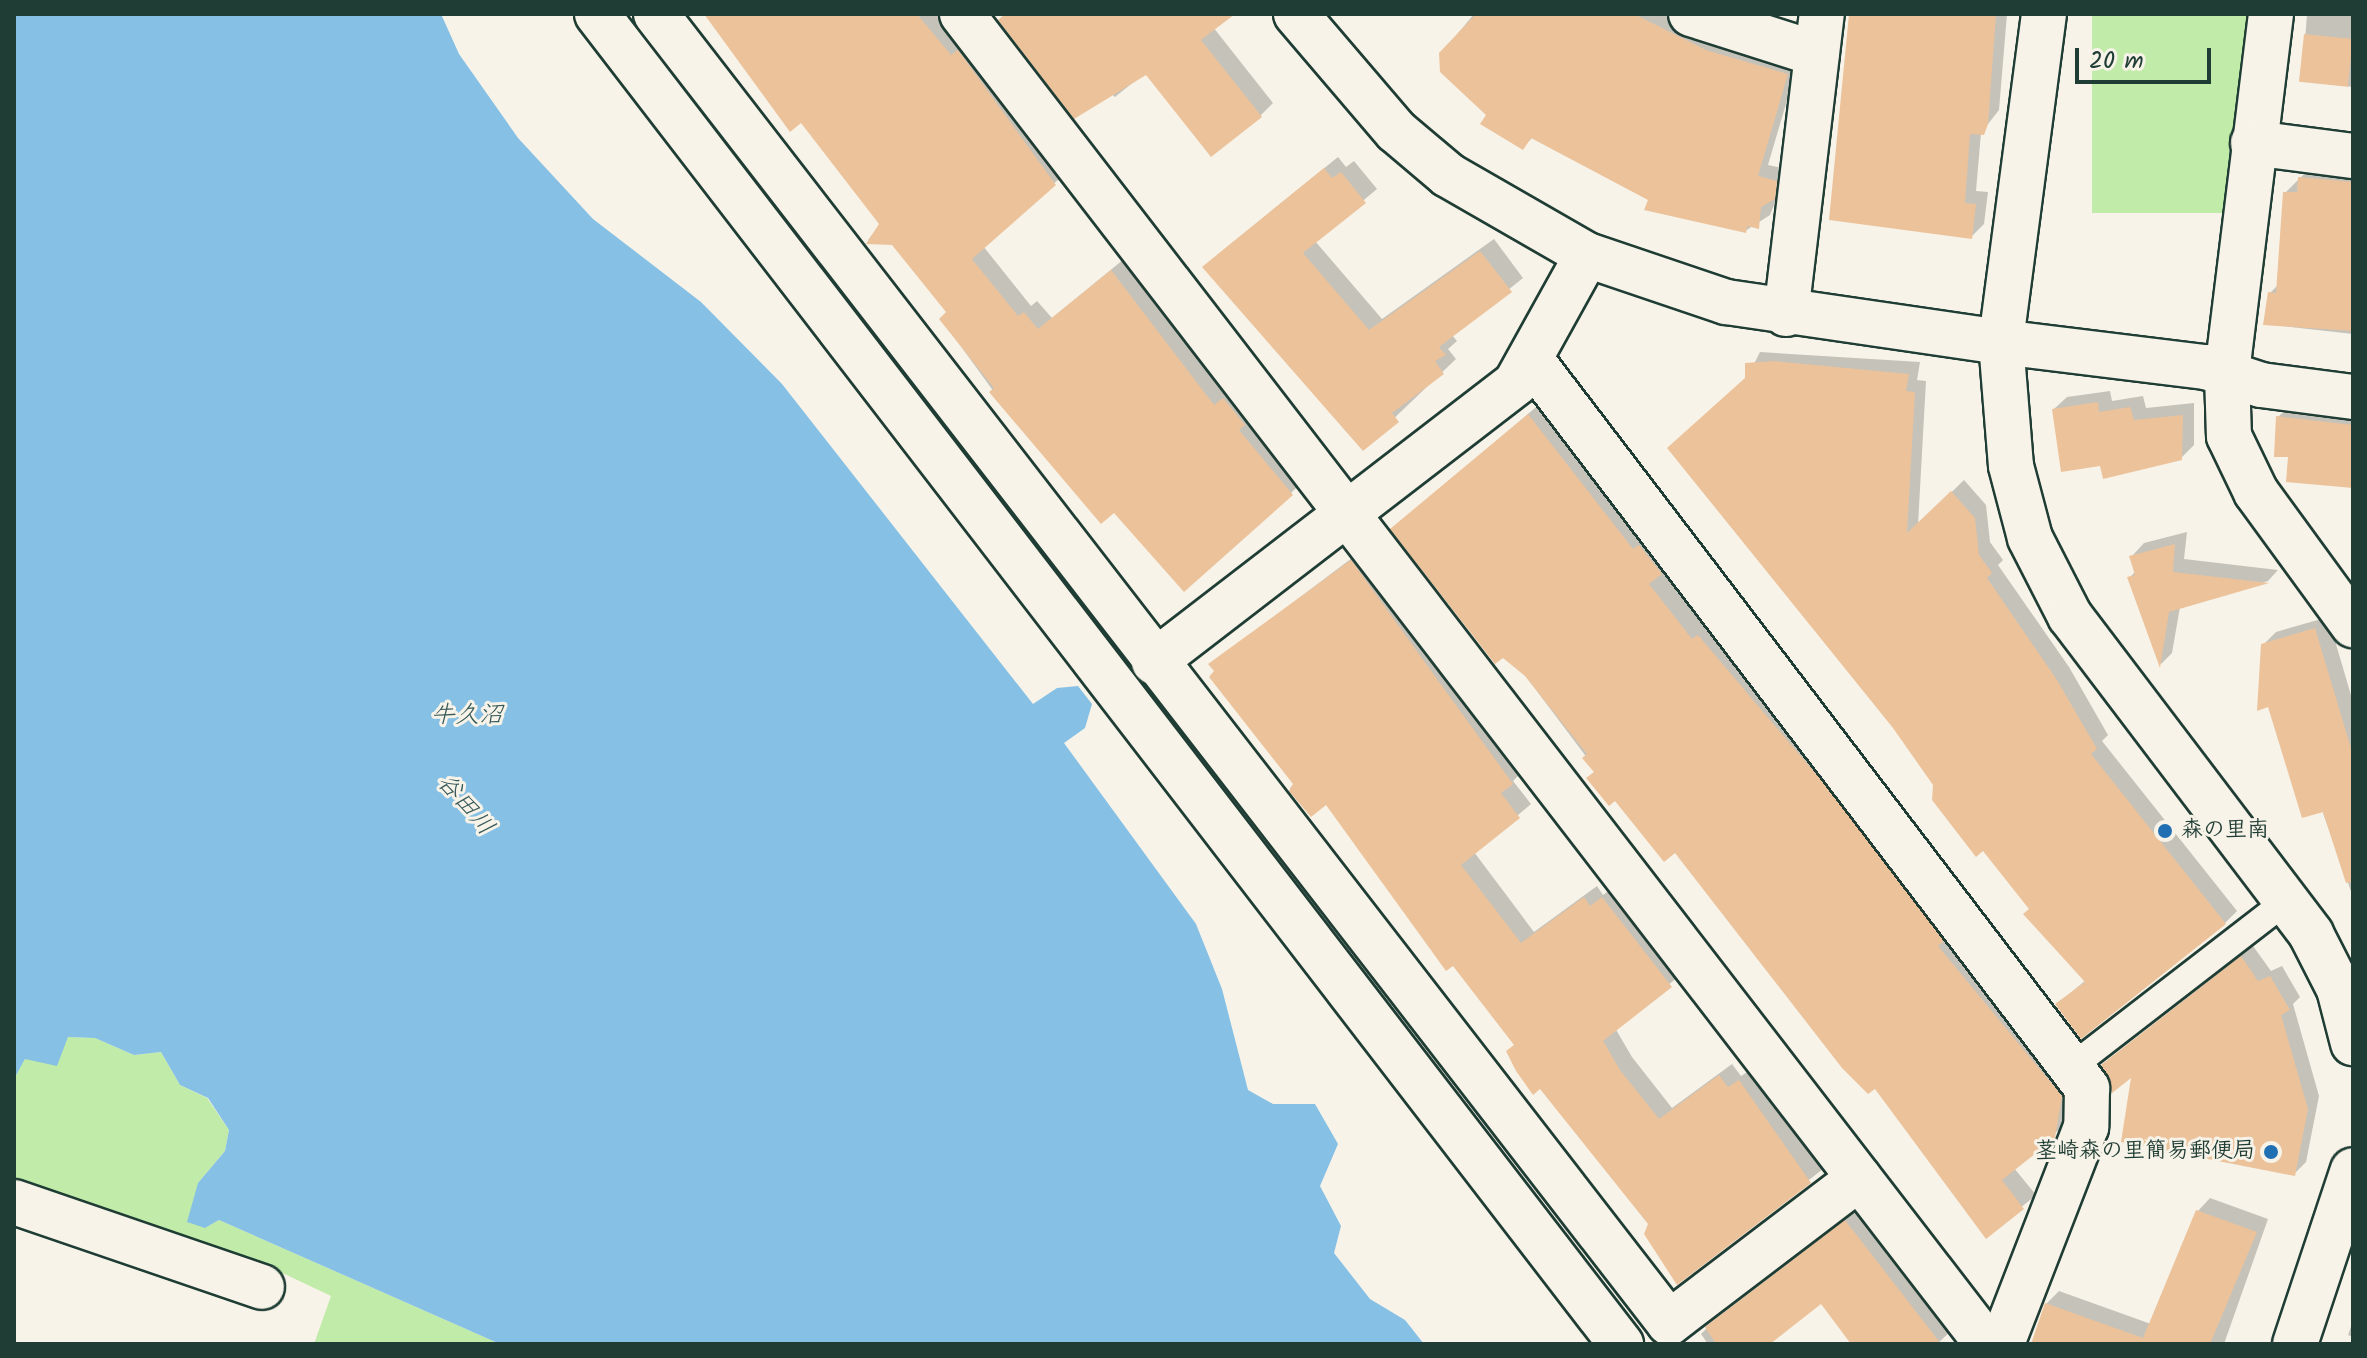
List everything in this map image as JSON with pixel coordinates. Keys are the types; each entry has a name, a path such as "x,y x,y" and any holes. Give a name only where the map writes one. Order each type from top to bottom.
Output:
{"street":[{"path":"597,14 1621,1344"},
{"path":"962,14 1987,1344"},
{"path":"1296,14 1396,131 1448,175 1587,255 1711,298 1786,314 2227,374 2353,397"},
{"path":"1691,14 1819,34 1786,314"},
{"path":"2044,14 2001,342 2011,466 2048,582 2289,899 2346,986 2353,1043"},
{"path":"2271,14 2227,374 2229,436 2241,467 2353,625"},
{"path":"665,17 1154,662 1669,1323 1859,1178"},
{"path":"2253,143 2353,156"},
{"path":"1154,662 1516,383 1532,361 1587,255"},
{"path":"1532,361 2074,1065 2087,1088 2086,1127 2002,1344"},
{"path":"2295,1344 2353,1170"},
{"path":"14,1202 262,1287"}],"lane":[{"path":"2074,1065 2289,899"}],"green space":[{"path":"2092,14 2251,14 2251,213 2092,213"},
{"path":"68,1037 95,1038 134,1055 161,1052 180,1085 207,1098 229,1130 225,1151 198,1183 205,1228 219,1220 500,1344 314,1344 331,1296 274,1269 14,1183 14,1079 25,1059"}],"water":[{"name":"牛久沼","path":"14,14 441,14 459,54 518,138 593,219 701,302 782,384 1033,704 1057,688 1078,686 1092,704 1085,728 1064,743 1196,924 1222,989 1248,1090 1273,1104 1315,1104 1338,1144 1320,1186 1341,1226 1334,1253 1370,1299 1405,1320 1424,1344 500,1344 219,1220 205,1228 187,1222 198,1183 225,1151 229,1130 208,1098 180,1085 161,1052 134,1055 95,1038 68,1037 57,1066 25,1059 14,1079"}],"building":[{"path":"704,14 917,14 951,55 958,50 1056,185 972,259 1018,316 1024,312 1038,329 1111,270 1214,405 1223,398 1245,425 1239,430 1293,495 1184,592 1114,513 1101,524 989,392 994,388 939,319 946,312 892,245 866,244 879,224 801,123 790,132"},
{"path":"1005,14 1235,14 1201,40 1262,117 1211,157 1146,75 1074,119 998,20"},
{"path":"1476,14 1634,14 1706,50 1788,74 1758,176 1777,181 1775,199 1761,207 1759,229 1747,226 1746,233 1644,210 1648,200 1531,138 1523,150 1480,124 1486,115 1440,72 1439,53"},
{"path":"1849,14 1996,14 1988,124 1984,135 1970,134 1965,203 1976,204 1972,239 1829,220"},
{"path":"2304,34 2353,39 2348,87 2299,82"},
{"path":"1324,168 1332,178 1341,172 1366,203 1303,253 1369,330 1480,251 1512,292 1439,347 1446,355 1435,361 1444,374 1392,413 1399,422 1363,451 1202,267"},
{"path":"2298,177 2353,182 2353,331 2263,325 2268,292 2276,293 2283,192 2297,192"},
{"path":"1774,361 1909,374 1906,391 1915,392 1907,533 1951,491 1975,518 1979,555 1992,573 1987,578 2057,680 2097,749 2091,754 2226,924 2081,1039 2055,1004 2085,982 2023,914 2029,909 1983,851 1976,857 1932,800 1933,785 1893,728 1667,448 1745,378 1745,363"},
{"path":"2098,402 2099,412 2130,407 2134,420 2183,415 2182,460 2103,479 2100,466 2061,472 2052,409"},
{"path":"1528,414 1633,549 1639,545 1662,574 1649,584 1692,639 1698,635 1821,780 1944,941 1938,946 2062,1096 2055,1138 2002,1180 2024,1209 1986,1239 1875,1089 1868,1094 1842,1068 1675,853 1664,862 1615,801 1609,806 1586,778 1594,772 1582,758 1587,754 1525,676 1503,658 1495,664 1390,529"},
{"path":"2276,416 2353,425 2353,488 2286,482 2288,457 2274,457"},
{"path":"2175,544 2173,572 2269,583 2169,612 2160,668 2127,577 2135,575 2129,556"},
{"path":"1351,560 1513,784 1501,793 1520,818 1461,865 1521,943 1584,897 1590,906 1602,897 1672,987 1603,1041 1620,1070 1659,1119 1719,1075 1728,1087 1739,1080 1811,1183 1677,1285 1644,1234 1648,1224 1540,1089 1533,1095 1516,1071 1506,1051 1514,1045 1453,966 1446,971 1326,805 1311,817 1289,791 1293,784 1209,677 1214,671 1208,664"},
{"path":"2315,628 2353,755 2353,882 2346,883 2323,812 2302,818 2268,707 2257,711 2261,644"},
{"path":"2241,956 2258,981 2270,976 2290,1010 2281,1015 2308,1109 2295,1176 2121,1142 2131,1078 2112,1093 2101,1065"},
{"path":"2196,1210 2257,1232 2210,1344 2031,1344 2045,1303 2143,1338"},
{"path":"1845,1220 1941,1344 1851,1344 1821,1304 1770,1344 1716,1344 1705,1327"}],"place":[{"name":"森の里南","path":"2165,831"},
{"name":"茎崎森の里簡易郵便局","path":"2271,1152"}],"water label":[{"name":"谷田川","path":"465,805"}]}
